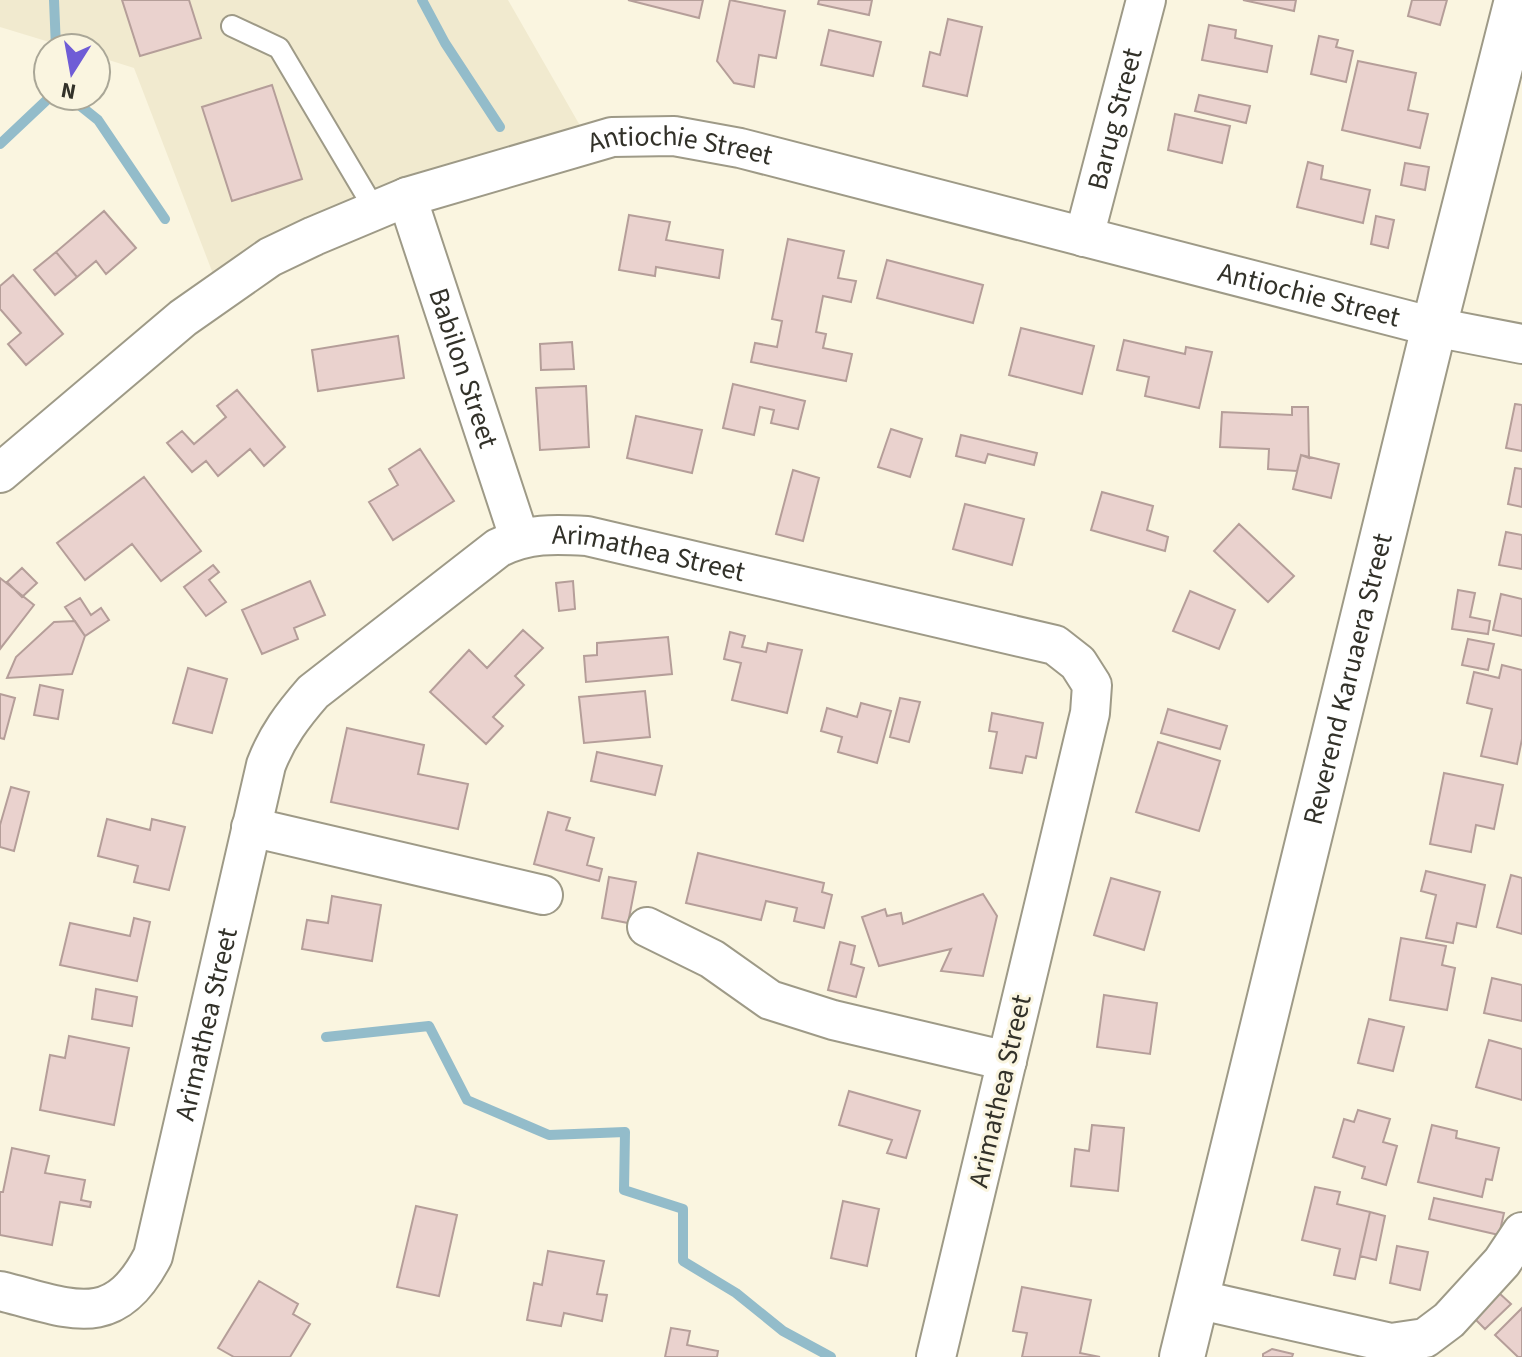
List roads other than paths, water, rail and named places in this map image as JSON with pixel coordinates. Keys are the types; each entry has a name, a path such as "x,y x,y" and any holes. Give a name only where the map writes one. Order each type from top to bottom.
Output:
{"street":[{"name":"Barug Street","path":"1084,237 1146,0"},
{"name":"Reverend Karuaera Street","path":"1182,1357 1517,0"},
{"name":"Antiochie Street","path":"0,473 183,318 270,257 391,204 612,137 674,136 740,148 1434,327 1522,344"},
{"name":"Babilon Street","path":"391,204 519,537"},
{"name":"Arimathea Street","path":"0,1291 80,1309 101,1308 123,1298 140,1281 153,1256 266,765 275,741 291,718 313,692 498,548 519,537 549,534 587,536 1055,645 1078,663 1092,685 1090,713 936,1357"},
{"path":"251,827 543,895"},
{"path":"647,927 712,959 770,1000 833,1020 1007,1061"},
{"path":"1196,1299 1391,1343 1425,1338 1449,1320 1502,1262 1522,1232"}],"lane":[{"path":"232,26 279,48 391,204"}],"waterway":[{"path":"54,0 55,32"},
{"path":"422,0 445,43 500,127"},
{"path":"0,144 34,112"},
{"path":"88,112 98,120 165,219"},
{"path":"326,1037 429,1026 467,1100 549,1135 625,1132 624,1190 683,1209 683,1261 736,1293 783,1331 831,1357"}]}
